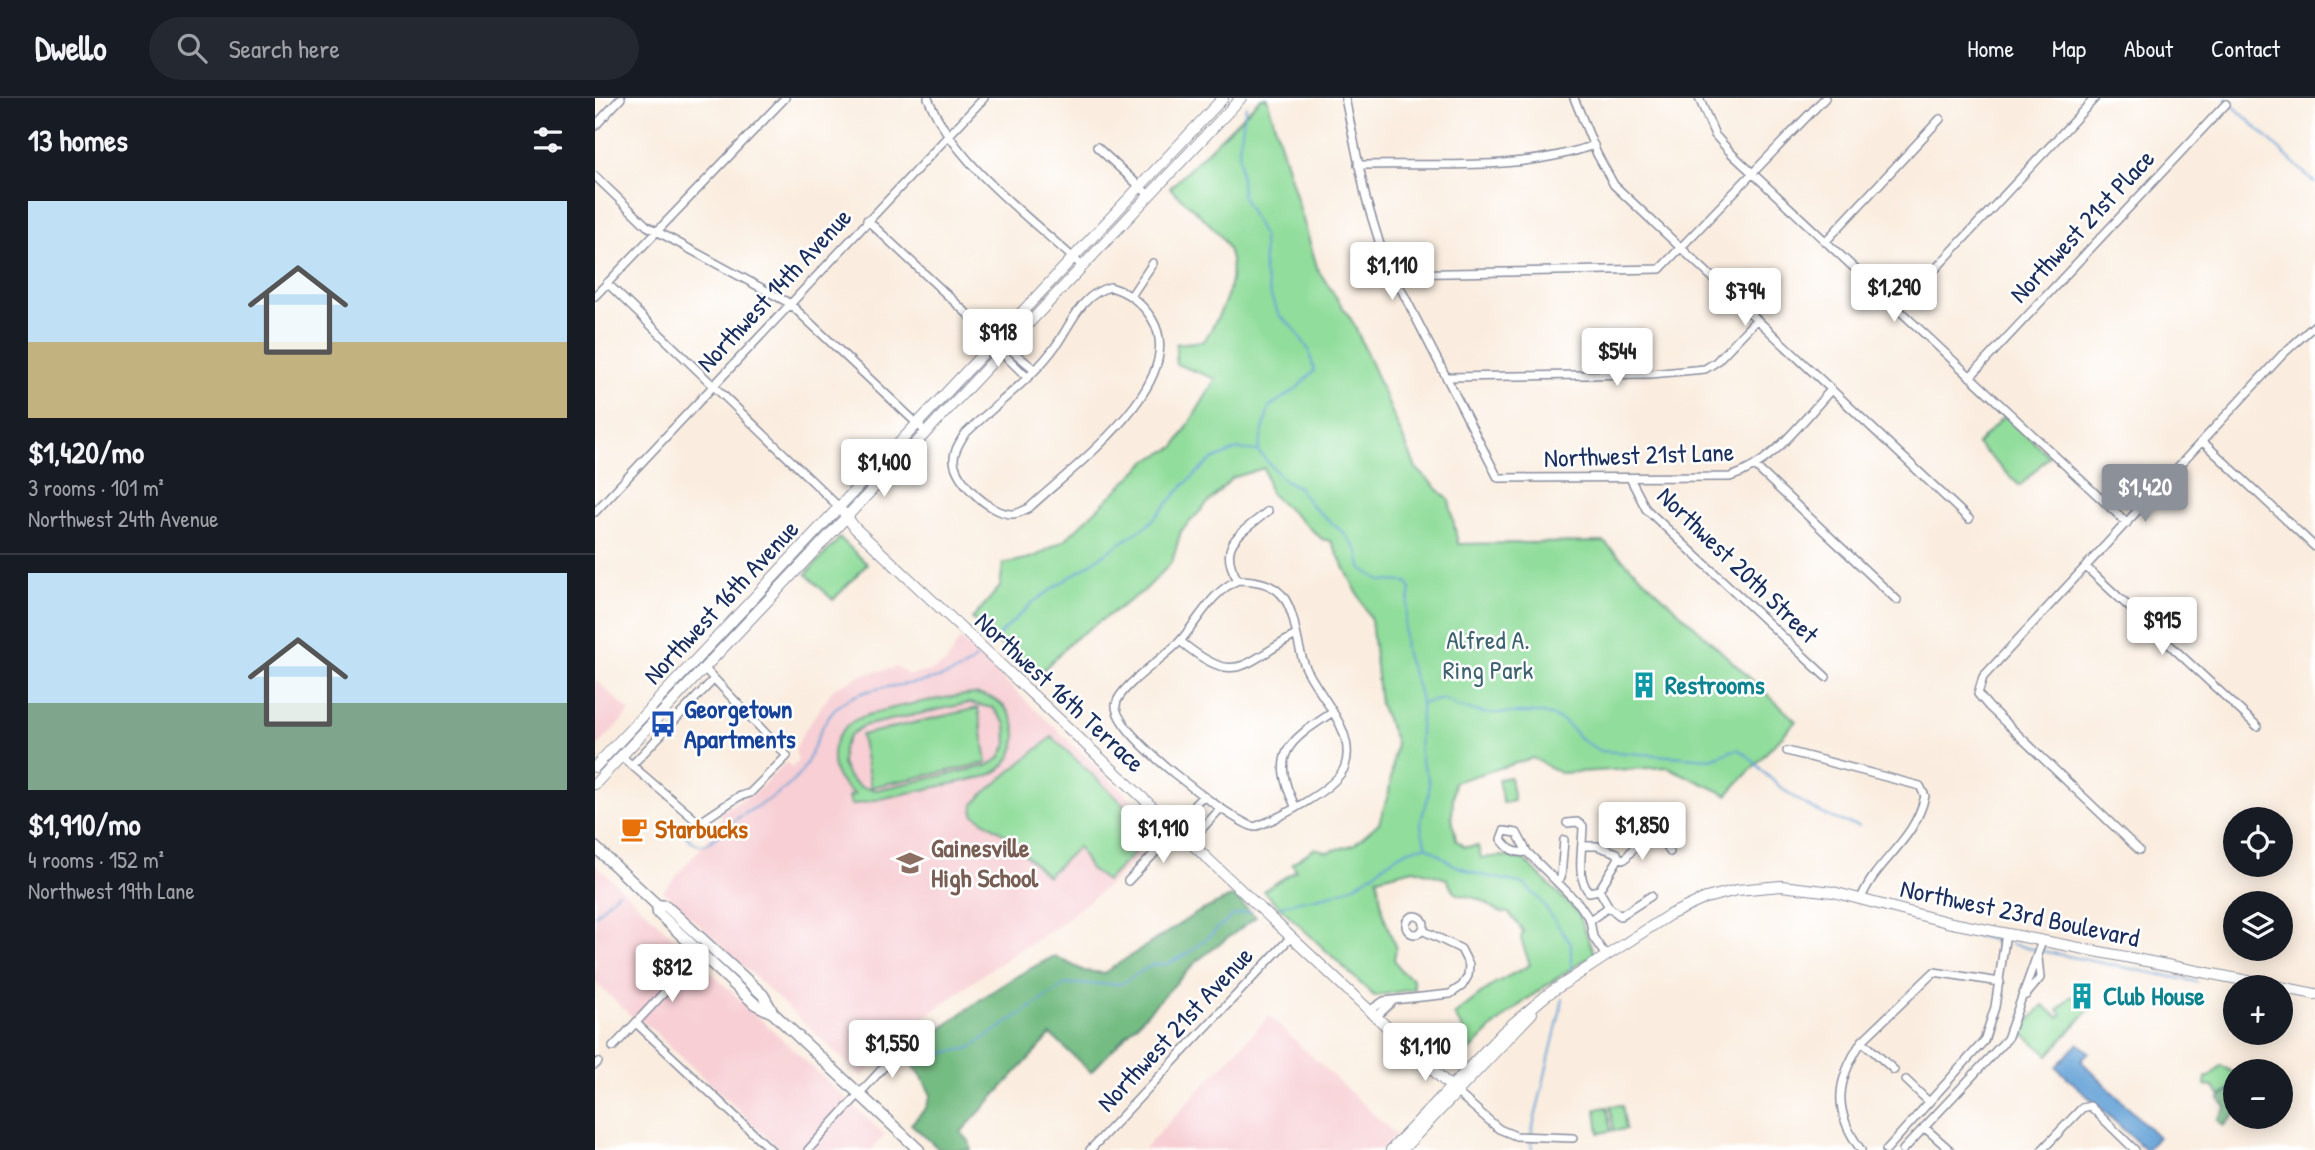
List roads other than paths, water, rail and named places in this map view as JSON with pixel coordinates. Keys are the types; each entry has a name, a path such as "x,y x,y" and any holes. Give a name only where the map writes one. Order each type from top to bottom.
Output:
{"main road":[{"path":"595,847 657,905 666,906 763,995 773,1013"},
{"path":"657,905 658,913 755,1004 773,1013 919,1150"},
{"path":"701,953 707,952 748,990 763,995"}],"street":[{"path":"595,126 621,98"},
{"path":"595,296 785,98"},
{"path":"929,98 948,135 978,169 1082,266"},
{"name":"Northwest 14th Avenue","path":"595,512 984,98"},
{"name":"Northwest 16th Avenue","path":"595,784 1241,98"},
{"path":"1345,98 1375,233 1446,377 1695,370 1716,362 1756,320"},
{"path":"1574,98 1614,185 1969,519"},
{"path":"1699,98 1715,135 1753,174 2127,523"},
{"path":"1395,274 1660,269 1825,98"},
{"path":"1898,309 2095,98"},
{"path":"1221,100 1229,111"},
{"name":"Northwest 16th Avenue","path":"595,767 1221,100"},
{"name":"Northwest 21st Place","path":"1970,377 2226,104"},
{"path":"1825,242 1940,119"},
{"path":"1358,165 1519,163 1567,155 1594,145"},
{"path":"1097,147 1149,195"},
{"path":"595,176 647,226 657,229 789,303 926,432"},
{"path":"867,220 995,341 1034,369"},
{"path":"1131,296 1153,263"},
{"name":"Northwest 16th Terrace","path":"607,283 713,387 829,494 847,517 1488,1123 1516,1136 1573,1138"},
{"path":"1110,287 1131,296 1145,307 1154,322 1160,344 1157,372 1145,391 1106,437 1029,508 1014,514 995,510 962,480 954,461 964,435 1034,369 1054,348 1091,296 1110,287"},
{"path":"2139,850 1978,694 1983,677 2283,354 2315,325"},
{"path":"1005,349 1027,377"},
{"name":"Northwest 21st Lane","path":"1446,377 1498,478 1730,477 1756,467 1831,390"},
{"path":"2203,442 2315,547"},
{"path":"1756,467 1897,600"},
{"name":"Northwest 20th Street","path":"1630,478 1646,509 1826,677"},
{"path":"1238,580 1228,565 1228,553 1233,541 1268,511"},
{"path":"2086,567 2257,726"},
{"path":"1238,580 1251,580 1274,588 1285,599 1296,635 1304,663 1333,712 1348,749 1345,765 1340,777 1327,789 1254,827 1220,809 1137,739 1118,715 1116,707 1118,698 1181,641 1213,599 1227,585 1238,580"},
{"path":"749,603 756,612"},
{"path":"1181,641 1216,666 1242,668 1296,635"},
{"path":"621,756 699,823 738,797 750,793 787,756 697,659"},
{"path":"632,765 714,679"},
{"path":"1294,806 1282,772 1282,758 1301,736 1333,712"},
{"path":"1787,751 1920,786 1925,796 1921,811 1902,845 1867,884 1861,899"},
{"path":"1128,881 1203,796"},
{"path":"1190,842 1220,809"},
{"path":"1567,823 1577,822 1583,826 1584,886 1589,892 1599,890 1619,858"},
{"path":"1619,858 1625,859 1642,837 1651,834 1663,839 1670,852"},
{"path":"1557,882 1561,878 1564,840"},
{"path":"1582,846 1607,848 1617,853 1619,858"},
{"path":"1527,852 1572,895 1590,920 1593,937 1606,956"},
{"path":"1572,895 1584,886"},
{"name":"Northwest 23rd Boulevard","path":"1454,1090 1518,1018 1606,956 1669,915 1697,902 1752,888 1799,887 1861,899 1947,922 2223,976"},
{"path":"1599,890 1610,903 1609,907 1620,916 1651,896"},
{"path":"1590,920 1609,907"},
{"path":"1373,1014 1381,1001 1392,1002 1450,994 1462,986 1468,976 1469,965 1461,949 1422,930"},
{"path":"1885,1150 1984,1041 2000,982 2006,933"},
{"name":"Northwest 21st Avenue","path":"1090,1150 1291,937"},
{"path":"1903,1150 2001,1046 2038,958 2042,941"},
{"path":"613,1047 701,953"},
{"path":"1861,1150 1844,1122 1840,1101 1842,1079 1862,1041 1934,972 2000,982"},
{"name":"Northwest 23rd Boulevard","path":"2293,990 2315,994"},
{"path":"636,1023 771,1150"},
{"path":"1862,1041 1894,1070"},
{"path":"808,1150 903,1046"},
{"path":"1906,1080 1929,1102"},
{"path":"1391,1150 1454,1090"},
{"path":"1402,1150 1454,1090"},
{"path":"2042,1150 2083,1108 2090,1106 2135,1150"},
{"path":"1924,1127 1950,1150"}],"water":[{"path":"2078,1043 2089,1052 2081,1061 2158,1137 2146,1150 2056,1067"}],"waterway":[{"path":"2225,98 2315,183"},
{"path":"1246,106 1239,148 1242,196 1263,236 1264,273 1272,299 1279,315 1293,327 1309,350 1314,371 1296,389 1269,407 1258,451 1283,479 1298,487 1312,506 1345,534 1358,551 1361,568 1381,581 1407,582 1411,590 1404,638 1406,654 1421,699 1420,752 1429,784 1421,826 1427,846"},
{"path":"998,636 1033,602 1149,524 1210,461 1238,449 1257,451"},
{"path":"676,830 699,845 706,844 728,825 777,795 801,772 830,714 852,697 868,691 942,677 976,659"},
{"path":"1423,703 1444,699 1457,707 1484,713 1543,713 1564,721 1582,740 1600,751 1711,759 1737,749 1799,801 1834,819 1859,826"},
{"path":"1281,906 1346,889 1364,880 1397,856 1426,846"},
{"path":"1428,847 1454,865 1477,874 1524,884 1541,901 1571,944 1571,969"},
{"path":"595,915 618,892"},
{"path":"921,1049 938,1054 970,1048 1066,984 1121,984 1152,965 1167,964 1189,953 1234,915 1249,912"},
{"path":"1944,928 2000,942"},
{"path":"2011,944 2037,950"},
{"path":"2042,951 2197,982"},
{"path":"1531,1135 1563,999"},
{"path":"1531,1141 1532,1150"}],"place":[{"name":"Restrooms","path":"1644,685"},
{"name":"Georgetown Apartments","path":"663,724"},
{"name":"Starbucks","path":"634,829"},
{"name":"Gainesville High School","path":"910,863"},
{"name":"Club House","path":"2082,996"}],"park label":[{"name":"Alfred A. Ring Park","path":"1488,655"}]}
